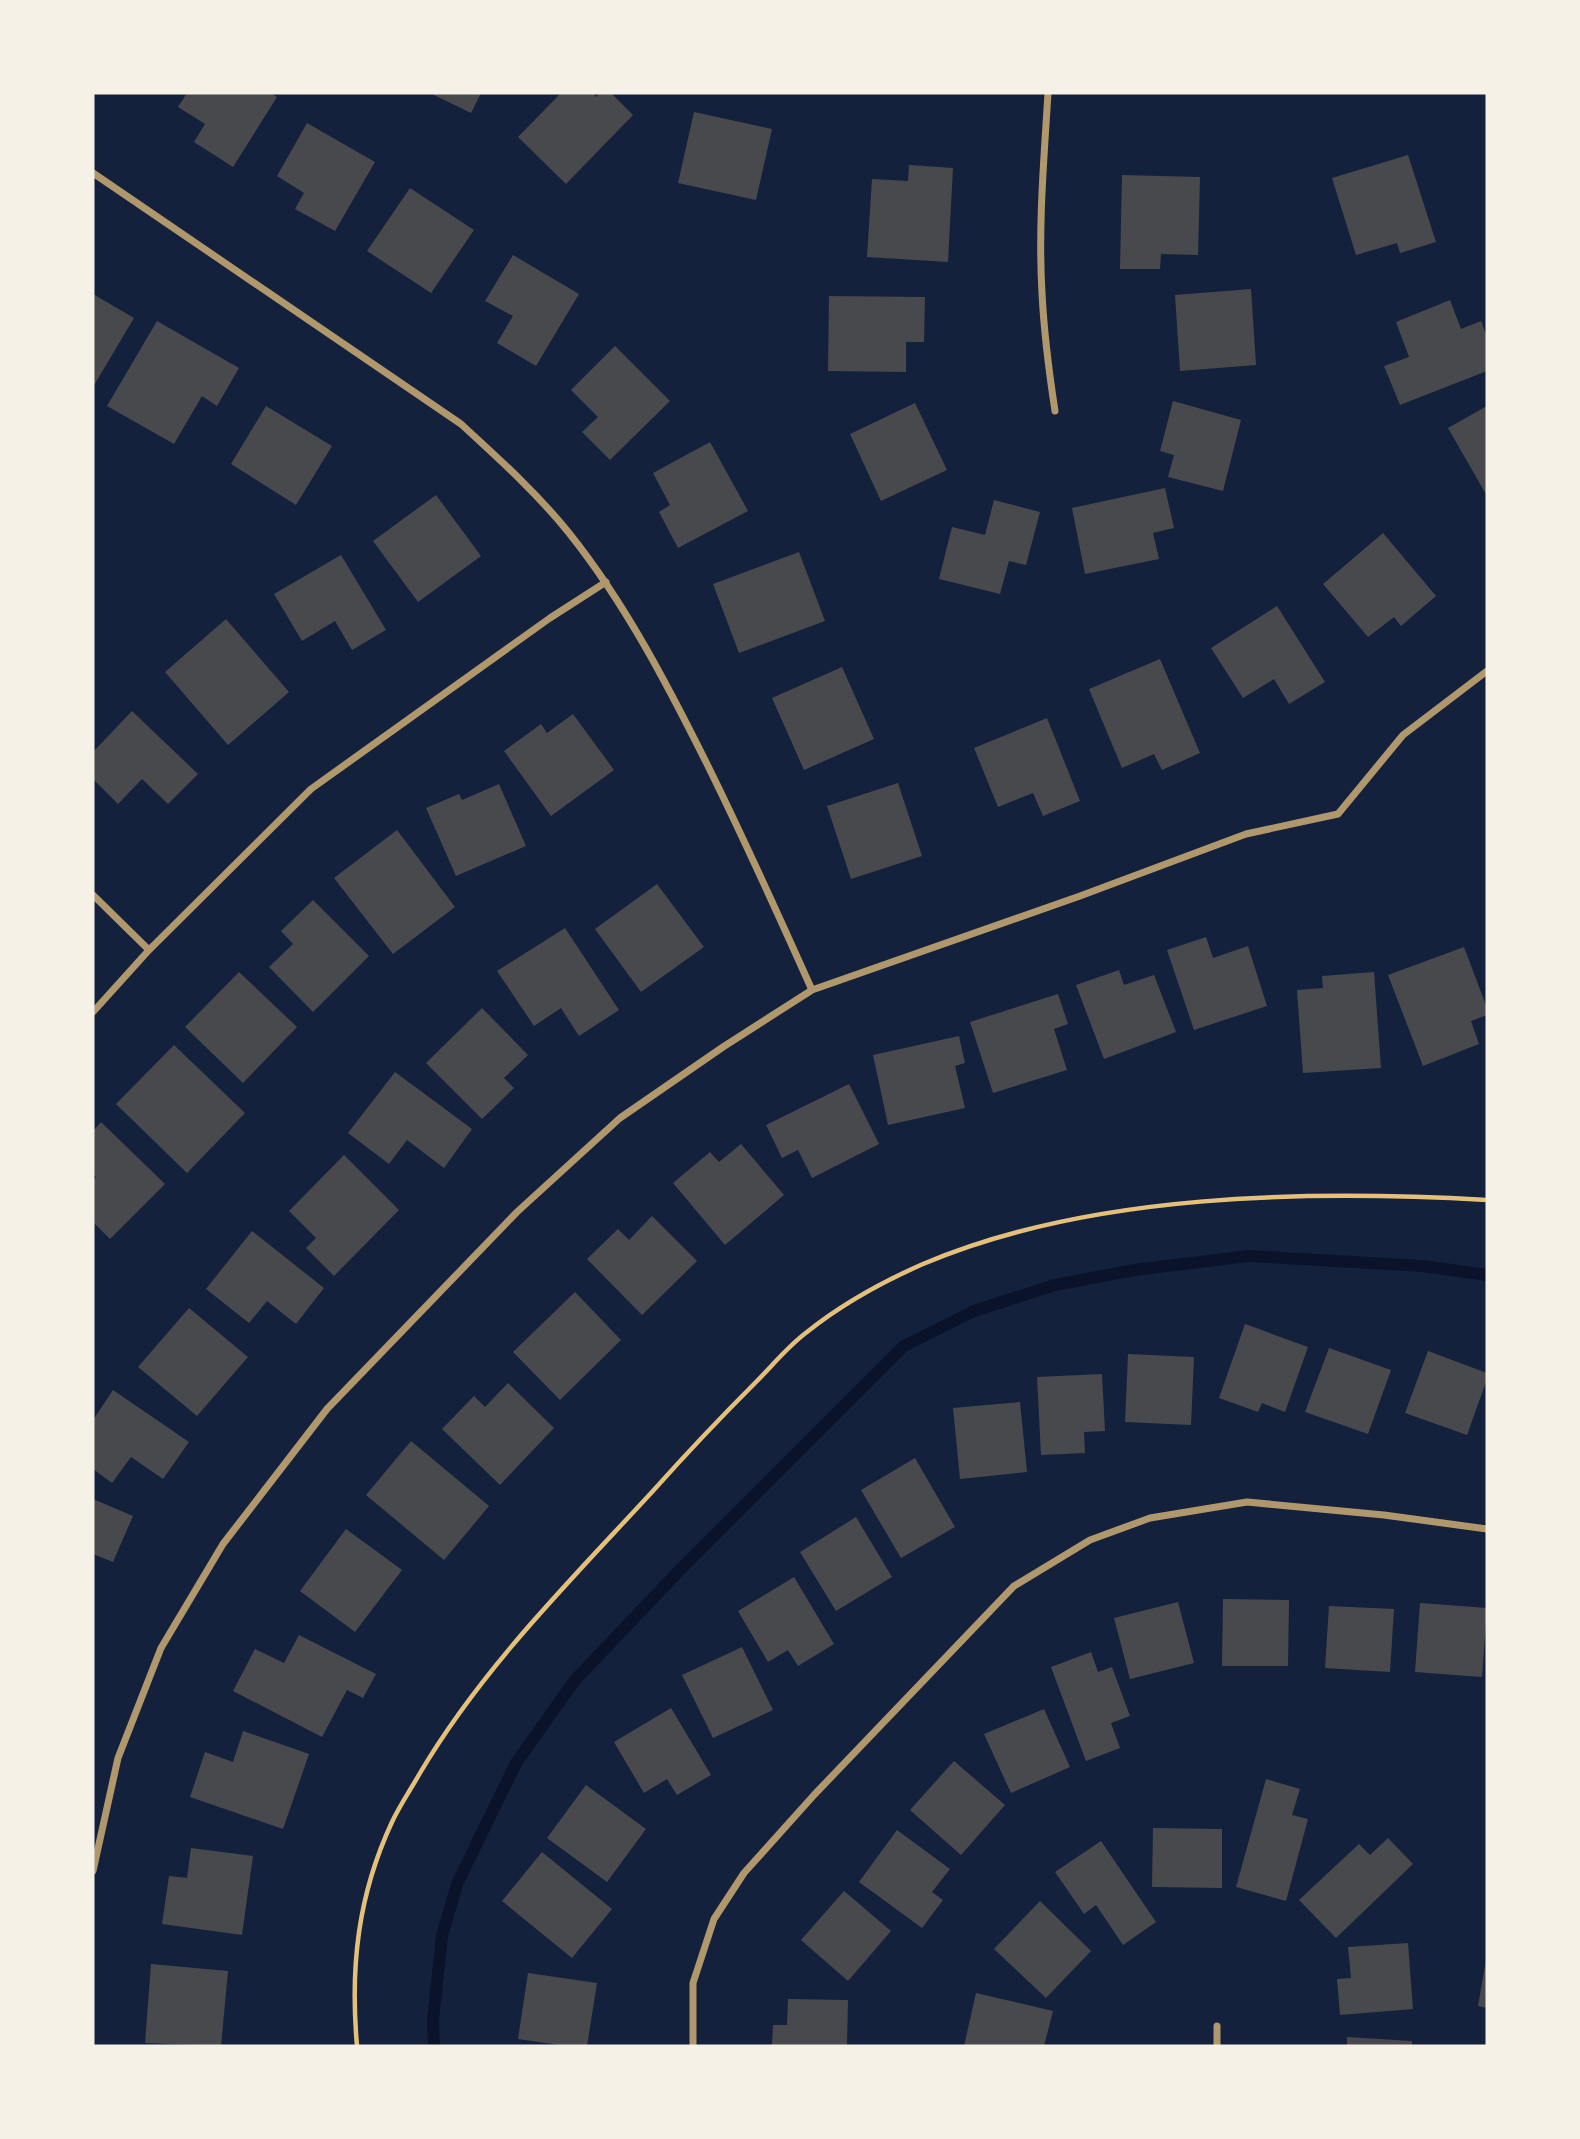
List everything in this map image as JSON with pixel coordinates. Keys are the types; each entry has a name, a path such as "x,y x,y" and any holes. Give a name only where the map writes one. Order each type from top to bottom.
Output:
{"street":[{"path":"1048,93 1041,225 1042,291 1055,411"},
{"path":"93,173 461,424 513,471 559,521 606,582 668,685 746,842 812,990"},
{"path":"93,1012 149,950 311,789 550,618 606,582"},
{"path":"93,1871 118,1758 161,1648 223,1544 327,1409 517,1212 620,1118 812,990 1080,896 1246,834 1338,814 1403,735 1487,671"},
{"path":"93,895 149,950"},
{"path":"693,2046 693,1983 714,1919 744,1873 814,1795 1014,1586 1090,1540 1150,1518 1247,1503 1384,1515 1487,1529"},
{"path":"1217,2026 1217,2046"}],"path":[{"path":"357,2046 354,2016 355,1955 365,1891 393,1820 436,1746 505,1652 703,1435 805,1333 866,1292 925,1264 1005,1234 1104,1214 1215,1199 1414,1196 1487,1200"}],"building":[{"path":"187,93 270,93 277,97 233,167 194,142 205,124 178,107"},
{"path":"430,93 481,93 471,113"},
{"path":"561,93 593,93 596,97 600,93 611,93 633,115 566,184 518,137"},
{"path":"694,112 772,129 756,200 678,183"},
{"path":"307,123 375,162 335,231 295,209 304,193 277,176"},
{"path":"1408,155 1436,242 1400,253 1397,243 1356,255 1332,178"},
{"path":"909,165 953,168 948,262 867,257 872,179 908,181"},
{"path":"1122,175 1200,177 1198,255 1161,254 1160,269 1120,269"},
{"path":"410,188 474,230 431,293 367,251"},
{"path":"513,255 579,294 536,366 497,343 513,316 485,301"},
{"path":"1251,289 1256,365 1180,371 1175,295"},
{"path":"93,294 134,318 93,387"},
{"path":"829,296 925,297 924,342 906,342 906,372 828,371"},
{"path":"1450,300 1461,329 1481,321 1487,337 1487,371 1400,405 1384,366 1409,357 1396,322"},
{"path":"157,321 239,368 217,406 202,396 174,444 107,406"},
{"path":"615,346 670,401 610,460 582,432 598,417 571,390"},
{"path":"1173,401 1241,420 1223,491 1168,477 1174,455 1160,451"},
{"path":"915,403 947,470 881,501 850,434"},
{"path":"266,406 332,446 296,505 231,464"},
{"path":"1487,406 1487,496 1448,428"},
{"path":"710,442 748,511 678,548 659,512 670,505 653,473"},
{"path":"1165,488 1174,528 1153,533 1159,559 1085,574 1072,508"},
{"path":"436,495 481,556 418,602 373,541"},
{"path":"994,500 1040,512 1026,565 1009,561 1000,594 939,579 952,527 985,535"},
{"path":"1383,533 1436,596 1401,626 1394,617 1368,637 1323,584"},
{"path":"799,552 825,621 739,653 713,584"},
{"path":"341,555 386,630 352,650 335,621 302,641 274,594"},
{"path":"1277,606 1325,682 1289,704 1274,679 1243,698 1211,648"},
{"path":"226,619 289,692 228,745 165,672"},
{"path":"1160,659 1200,753 1162,770 1154,754 1122,768 1089,689"},
{"path":"842,667 874,739 804,770 772,698"},
{"path":"132,711 198,774 168,804 142,779 118,804 93,779 93,752"},
{"path":"573,714 614,770 551,816 504,751 541,724 547,733"},
{"path":"1047,718 1080,801 1043,816 1033,793 998,807 974,748"},
{"path":"898,783 922,856 851,879 827,806"},
{"path":"499,784 526,846 456,876 426,808 459,794 462,800"},
{"path":"397,830 455,907 393,954 334,878"},
{"path":"657,884 704,947 641,992 595,929"},
{"path":"313,900 369,956 313,1012 269,967 293,944 281,931"},
{"path":"565,928 619,1010 579,1036 561,1008 534,1026 497,971"},
{"path":"1206,937 1213,958 1248,946 1267,1006 1194,1030 1167,950"},
{"path":"1464,947 1487,1008 1487,1015 1471,1021 1479,1044 1423,1066 1388,975"},
{"path":"1119,970 1124,985 1154,975 1176,1032 1104,1059 1076,985"},
{"path":"239,972 297,1027 243,1083 185,1027"},
{"path":"1374,972 1381,1068 1303,1073 1297,990 1323,988 1322,976"},
{"path":"1058,994 1068,1024 1054,1029 1067,1070 993,1093 970,1022"},
{"path":"482,1008 528,1055 504,1078 514,1088 482,1119 426,1063"},
{"path":"959,1036 965,1063 955,1066 965,1108 888,1125 873,1055"},
{"path":"174,1045 245,1113 187,1173 116,1104"},
{"path":"395,1072 472,1129 444,1168 407,1140 389,1164 348,1133"},
{"path":"849,1084 879,1144 812,1178 798,1150 782,1158 766,1125"},
{"path":"101,1122 165,1184 110,1239 93,1222 93,1181 96,1177 93,1174 93,1131"},
{"path":"741,1144 784,1195 725,1245 673,1183 710,1152 719,1162"},
{"path":"344,1155 399,1210 334,1276 306,1248 316,1238 289,1211"},
{"path":"652,1216 697,1261 642,1315 587,1259 618,1229 629,1240"},
{"path":"252,1231 324,1288 296,1324 267,1301 249,1323 206,1289"},
{"path":"575,1292 621,1340 560,1400 513,1352"},
{"path":"189,1308 248,1357 197,1416 138,1367"},
{"path":"1245,1324 1308,1347 1285,1412 1262,1403 1258,1412 1219,1398"},
{"path":"1329,1348 1391,1370 1368,1434 1305,1412"},
{"path":"1428,1351 1487,1373 1467,1435 1405,1413"},
{"path":"1128,1354 1194,1357 1191,1425 1125,1422"},
{"path":"1102,1374 1105,1431 1084,1432 1085,1453 1041,1455 1037,1377"},
{"path":"508,1383 554,1428 500,1485 442,1429 474,1396 485,1407"},
{"path":"113,1390 189,1442 163,1479 131,1457 112,1483 93,1469 93,1420"},
{"path":"1020,1402 1027,1472 960,1479 953,1408"},
{"path":"411,1441 489,1506 444,1560 366,1495"},
{"path":"915,1458 955,1527 901,1558 861,1490"},
{"path":"93,1499 133,1516 113,1562 93,1554"},
{"path":"856,1517 892,1577 836,1611 800,1552"},
{"path":"346,1529 402,1570 355,1632 300,1591"},
{"path":"794,1577 834,1644 798,1666 788,1650 768,1662 738,1611"},
{"path":"1223,1599 1289,1600 1288,1666 1222,1666"},
{"path":"1178,1602 1194,1663 1130,1679 1114,1618"},
{"path":"1420,1603 1487,1608 1482,1677 1415,1672"},
{"path":"1329,1606 1394,1609 1390,1672 1325,1668"},
{"path":"299,1635 376,1674 363,1698 347,1690 322,1737 233,1691 255,1649 284,1663"},
{"path":"742,1647 773,1710 713,1738 682,1675"},
{"path":"1091,1652 1098,1672 1112,1667 1130,1716 1111,1723 1120,1748 1086,1761 1051,1667"},
{"path":"671,1708 711,1775 677,1795 667,1779 644,1793 614,1742"},
{"path":"1044,1709 1070,1767 1011,1793 984,1734"},
{"path":"243,1731 309,1754 283,1829 190,1797 205,1752 233,1762"},
{"path":"954,1761 1005,1805 961,1855 910,1810"},
{"path":"1266,1779 1300,1789 1292,1815 1308,1819 1286,1901 1236,1887"},
{"path":"586,1785 646,1829 607,1882 547,1838"},
{"path":"1153,1828 1222,1829 1222,1888 1152,1887"},
{"path":"897,1830 950,1869 932,1892 943,1900 922,1928 859,1882"},
{"path":"1388,1838 1413,1864 1336,1938 1299,1900 1359,1844 1370,1855"},
{"path":"1101,1841 1156,1922 1123,1945 1096,1905 1084,1914 1055,1872"},
{"path":"191,1848 253,1856 242,1935 162,1924 169,1876 187,1878"},
{"path":"542,1852 612,1909 572,1958 502,1901"},
{"path":"844,1891 891,1931 848,1981 801,1940"},
{"path":"1040,1901 1091,1951 1046,1998 994,1949"},
{"path":"1408,1943 1413,2009 1340,2015 1337,1979 1351,1978 1348,1947"},
{"path":"1487,1960 1487,2008 1478,2006"},
{"path":"151,1964 228,1971 221,2046 145,2043"},
{"path":"528,1973 597,1983 587,2046 566,2046 518,2039"},
{"path":"976,1993 1053,2011 1044,2046 964,2046"},
{"path":"788,1999 848,2000 847,2046 772,2046 773,2025 787,2025"},
{"path":"1347,2037 1412,2041 1412,2046 1347,2046"}],"waterway":[{"path":"434,2046 433,2020 442,1936 457,1884 516,1763 575,1680 678,1572 904,1346 974,1311 1055,1285 1134,1270 1249,1256 1423,1266 1487,1275"}]}
